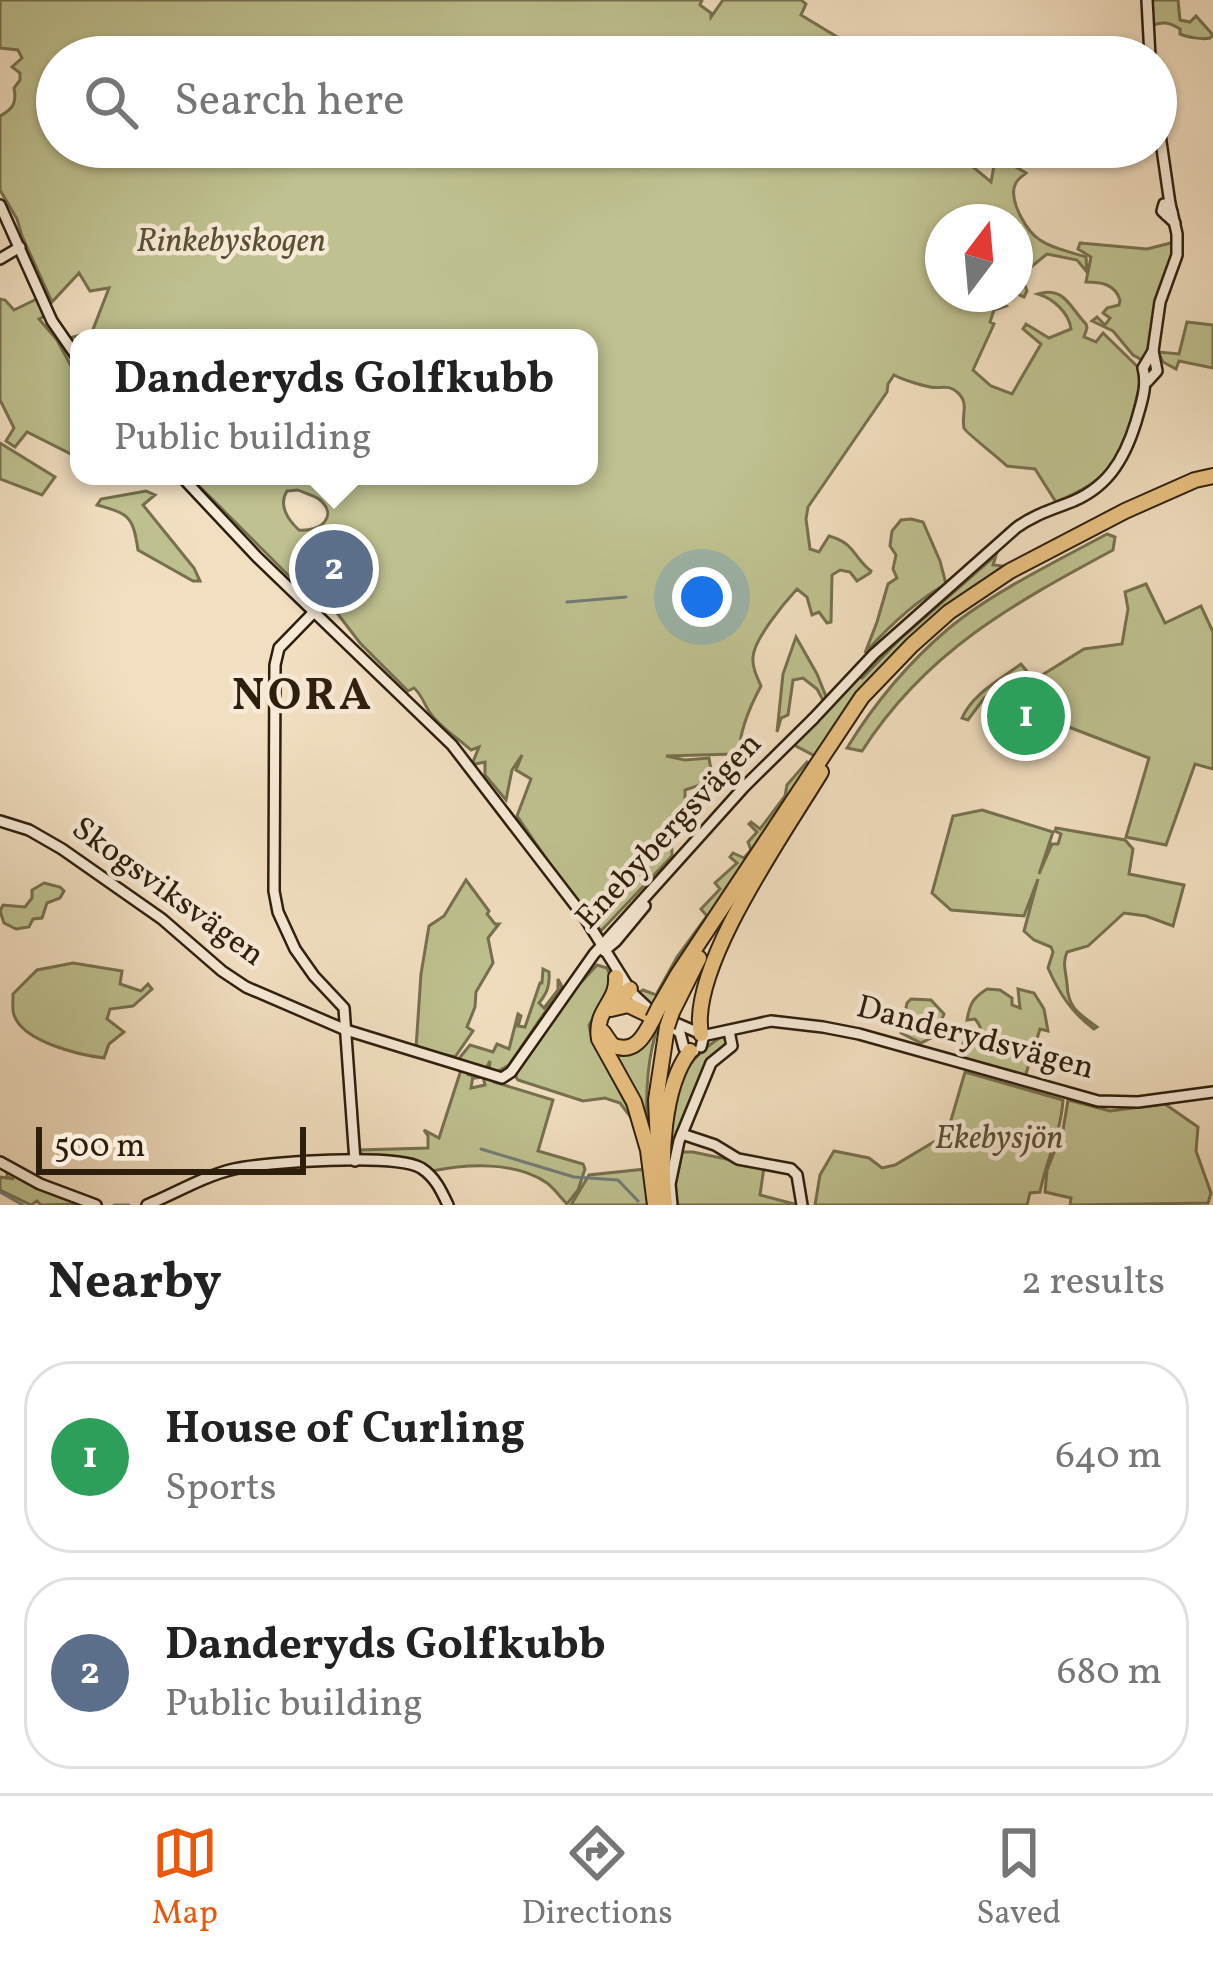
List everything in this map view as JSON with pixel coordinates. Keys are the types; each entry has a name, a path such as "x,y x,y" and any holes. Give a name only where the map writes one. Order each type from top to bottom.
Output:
{"highway":[{"path":"662,1204 656,1100 661,1016 691,955 862,697 912,645 964,601 1010,571 1125,511 1195,480 1213,480"},
{"path":"608,1008 603,1032 607,1041 619,1048 634,1046 661,1016 854,722 892,674 953,618 1012,577 1213,480"},
{"path":"662,1204 665,1126 728,929 827,763"},
{"path":"622,983 598,1021 599,1039 634,1102 662,1204"},
{"path":"608,1008 628,1005 661,1016"}],"street":[{"path":"1147,0 1149,36"},
{"name":"Enebybergsvägen","path":"506,1077 602,950 616,941 717,820 874,654 1016,527 1089,494 1111,476 1126,450 1147,378 1144,366 1153,359 1160,302 1178,255 1164,168"},
{"path":"0,205 52,320 70,347"},
{"path":"0,259 20,247"},
{"path":"189,485 452,745 533,852 622,983 644,1006 695,1040"},
{"path":"314,612 279,648 275,665 274,891 295,949 344,1008 356,1161"},
{"name":"Skogsviksvägen","path":"0,821 29,830 68,853 162,919 238,982 346,1030 506,1077"},
{"path":"533,852 595,933 602,950"},
{"name":"Enebybergsvägen","path":"572,985 634,915"},
{"path":"595,933 607,935 620,926"},
{"path":"616,941 622,983"},
{"path":"589,966 600,963 695,1040"},
{"name":"Danderydsvägen","path":"695,1040 771,1021 837,1029 1110,1103 1213,1092"},
{"path":"662,1204 682,1134 711,1063 732,1046 727,1032"},
{"path":"682,1134 738,1159 791,1169 797,1175 802,1205"},
{"path":"147,1205 236,1168 356,1161 402,1162 422,1169 433,1178 448,1205"},
{"path":"0,1162 40,1184 96,1205"}],"green space":[{"name":"Rinkebyskogen","path":"0,0 702,0 700,5 711,17 723,0 801,0 806,4 801,15 836,36 36,36 36,168 974,168 991,182 994,168 1018,168 1026,173 1014,188 1016,204 925,204 925,312 993,312 990,322 994,324 973,370 991,386 1012,394 1041,344 1023,329 1026,324 1049,338 1071,329 1060,307 1038,294 1061,296 1086,324 1084,337 1096,342 1103,333 1143,372 1126,438 1102,475 1056,502 1035,469 1007,466 964,428 963,400 954,390 894,375 808,507 806,519 810,549 819,552 829,536 838,539 870,573 857,581 850,572 840,570 832,575 831,622 819,612 812,615 807,597 797,589 771,621 753,657 761,686 745,722 739,759 733,754 666,756 709,758 712,776 685,790 685,810 671,823 672,856 601,931 517,816 531,779 516,770 522,755 512,770 506,800 485,775 485,762 473,762 479,747 471,750 445,728 414,688 408,691 334,609 317,600 343,571 332,562 301,588 198,485 598,485 598,329 93,329 109,288 90,291 79,273 52,302 0,190 0,116 11,108 20,80 20,73 12,67 22,58 18,50 0,48","holes":["287,491 300,491 317,498 327,511 320,526 299,530 288,517 284,496"]},
{"path":"1151,0 1178,0 1180,20 1190,22 1196,16 1213,35 1195,38 1169,24 1151,26"},
{"path":"1033,234 1051,246 1086,257 1087,272 1077,260 1047,254 1033,265"},
{"path":"1080,243 1147,249 1175,246 1154,310 1149,358 1144,361 1113,331 1092,321 1097,317 1105,325 1110,318 1103,313 1120,300 1107,285 1086,282 1091,257 1078,249"},
{"path":"39,298 47,315 39,319 70,364 70,454 27,432 15,447 6,441 14,428 0,400 0,299 14,310"},
{"path":"1187,322 1213,325 1213,368 1179,361 1176,369 1163,362 1158,352 1179,354"},
{"path":"0,443 55,477 42,495 0,479"},
{"path":"146,491 155,495 143,505 200,581 138,550 128,518 97,505 101,499"},
{"path":"901,520 923,522 946,584 902,615 865,653 888,584 897,578 892,531"},
{"path":"1107,534 1115,537 1113,550 974,633 914,685 862,751 847,748 893,685 948,629 1004,590"},
{"path":"996,555 993,565 1004,566 956,599 884,668 817,757 794,745 857,675 862,678"},
{"path":"1146,584 1165,623 1201,606 1213,632 1213,769 1195,764 1166,845 1126,837 1149,758 1061,724 1066,705 1001,687 984,698 968,720 962,718 980,694 1021,664 1034,680 1084,649 1122,644 1128,609 1125,592"},
{"path":"796,637 827,699 824,702 803,678 793,680 788,715 781,718 777,732 783,674"},
{"path":"807,762 812,764 661,1012 697,1028 661,1014 638,993 656,995 707,916 701,909 720,889 715,883 737,863 730,857 733,853 744,858 751,850 748,842 757,832 749,824 760,829"},
{"path":"982,810 1053,832 1039,874 1052,844 1058,844 1061,834 1056,828 1125,840 1133,849 1129,874 1184,885 1173,926 1124,913 1088,946 1067,952 1069,999 1097,1027 1094,1029 1073,1009 1057,986 1048,968 1051,947 1024,931 1038,879 1024,916 951,910 932,893 953,816"},
{"path":"466,880 487,914 499,924 488,938 493,963 476,992 467,1027 473,1031 455,1057 416,1048 429,926 444,916"},
{"path":"44,883 64,891 47,903 42,918 16,929 4,923 3,905 25,907 32,890"},
{"path":"73,963 122,971 120,984 141,991 148,984 152,989 133,1006 110,1009 107,1019 124,1032 109,1044 104,1058 40,1040 14,1015 13,994 37,970"},
{"path":"597,965 607,968 614,984 589,1025 592,1040 639,1128 620,1103 605,1098 583,1101 516,1077 574,990"},
{"path":"543,969 549,972 539,1003 544,1008 558,990 558,979 562,987 509,1065 495,1073 489,1071 490,1061 486,1069 457,1061 470,1045 493,1052 497,1044 509,1049 518,1014 518,1026 525,1027"},
{"path":"987,989 1000,990 1020,1008 1018,989 1034,993 1044,1009 1048,1031 1040,1029 1025,1077 963,1061 966,1034 978,1039 980,1031 975,1019 967,1020 969,1009"},
{"path":"911,999 931,1000 944,1014 935,1036 921,1043 901,1033"},
{"path":"656,1021 648,1080 648,1138 606,1042 622,1051"},
{"path":"721,1037 729,1045 717,1054 677,1138 670,1142 666,1135 673,1104 687,1068"},
{"path":"461,1070 473,1074 467,1074 473,1076 471,1088 485,1085 483,1077 475,1078 476,1073 553,1100 538,1151 583,1164 585,1169 567,1204 547,1183 520,1171 475,1166 432,1171 413,1159 361,1155 359,1150 428,1148 424,1130 439,1138"},
{"name":"Ekebysjön","path":"965,1072 1063,1100 1040,1192 1030,1193 1027,1205 815,1205 820,1175 834,1151 869,1158 882,1168 947,1134"},
{"name":"Ekebysjön","path":"1068,1100 1110,1111 1165,1104 1198,1127 1196,1151 1211,1193 1208,1203 1070,1205 1071,1198 1045,1192"},
{"path":"682,1152 764,1167 760,1195 798,1205 677,1205 675,1186"},
{"path":"0,1167 82,1204 41,1205 37,1201 31,1205 0,1190 0,1177 14,1179"},
{"path":"646,1169 649,1205 571,1205 589,1175"}],"waterway":[{"path":"567,602 626,597"},
{"path":"481,1149 574,1177 618,1180 638,1201"},
{"path":"0,1192 23,1205"},
{"path":"114,1205 129,1205"}],"place":[{"name":"Danderyds Golfkubb","path":"334,569"},
{"name":"House of Curling","path":"1026,716"}],"district":[{"name":"NORA","path":"303,697"}]}
